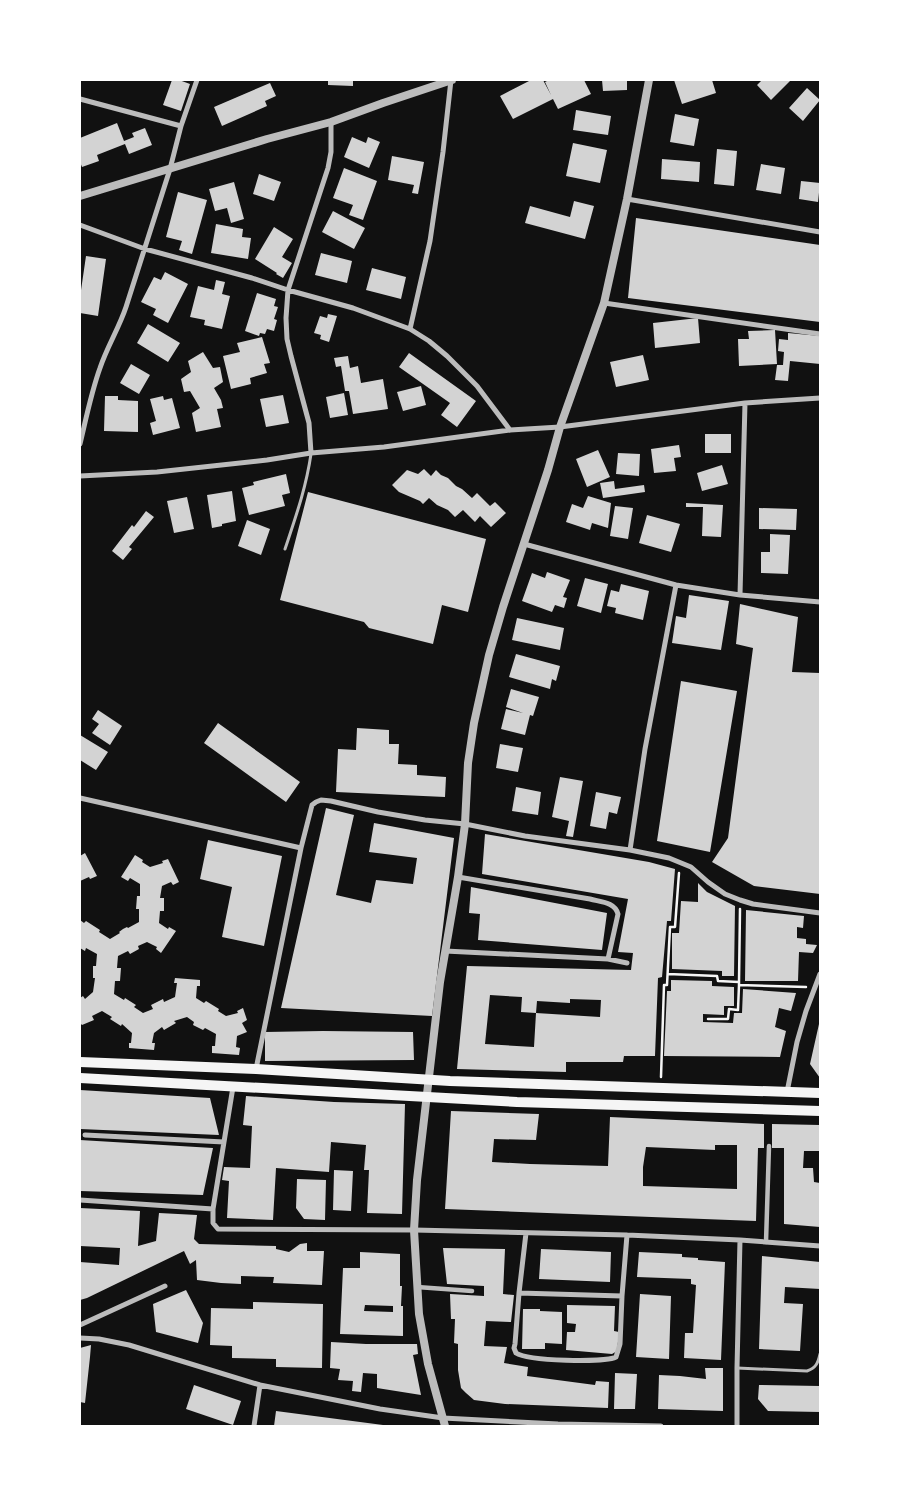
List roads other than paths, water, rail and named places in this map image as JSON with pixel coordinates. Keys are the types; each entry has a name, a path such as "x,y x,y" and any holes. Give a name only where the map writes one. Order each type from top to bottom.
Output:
{"main road":[{"path":"80,1062 256,1068 429,1080 820,1093"},
{"path":"80,1078 518,1102 820,1110"}],"street":[{"path":"80,444 99,369 123,316 170,169 181,126 197,80"},
{"path":"80,196 267,139 332,122 451,80 430,241 410,329"},
{"path":"444,1422 428,1364 419,1314 414,1230 440,982 465,824 468,763 480,691 503,606 548,470 560,427 604,303 627,199 648,80"},
{"path":"80,99 181,126"},
{"path":"311,454 309,422 291,356 286,318 288,290 328,168 332,122"},
{"path":"627,199 820,232"},
{"path":"80,225 145,249 353,308 410,329 429,341 447,356 477,386 510,430"},
{"path":"604,303 820,334"},
{"path":"80,476 157,472 384,447 510,430 560,427 745,403 820,398"},
{"path":"740,595 745,403"},
{"path":"524,544 676,585 740,595 820,602"},
{"path":"630,850 645,749 676,585"},
{"path":"80,798 301,848"},
{"path":"256,1068 301,848 312,805 321,800 425,820 465,824 525,836 630,850 669,858 691,867 725,894 740,900 753,904 820,914"},
{"path":"458,877 590,900 614,906 618,914 608,959"},
{"path":"445,952 608,959 628,963"},
{"path":"787,1092 797,1042 820,974"},
{"path":"233,1086 213,1209 214,1223 216,1228 220,1230 268,1228 627,1235 820,1246"},
{"path":"85,1135 224,1142"},
{"path":"766,1242 769,1146"},
{"path":"80,1200 213,1209"},
{"path":"526,1233 514,1344 516,1353 528,1358 570,1360 616,1357 620,1344 627,1235"},
{"path":"737,1426 740,1240"},
{"path":"80,1325 165,1286"},
{"path":"417,1287 472,1291"},
{"path":"520,1293 622,1296"},
{"path":"80,1338 99,1339 129,1345 260,1385 444,1422 661,1426"},
{"path":"254,1426 260,1385"}],"lane":[{"path":"285,549 301,503 311,454"},
{"path":"737,1368 807,1371 814,1369 819,1362 820,1354"}]}
